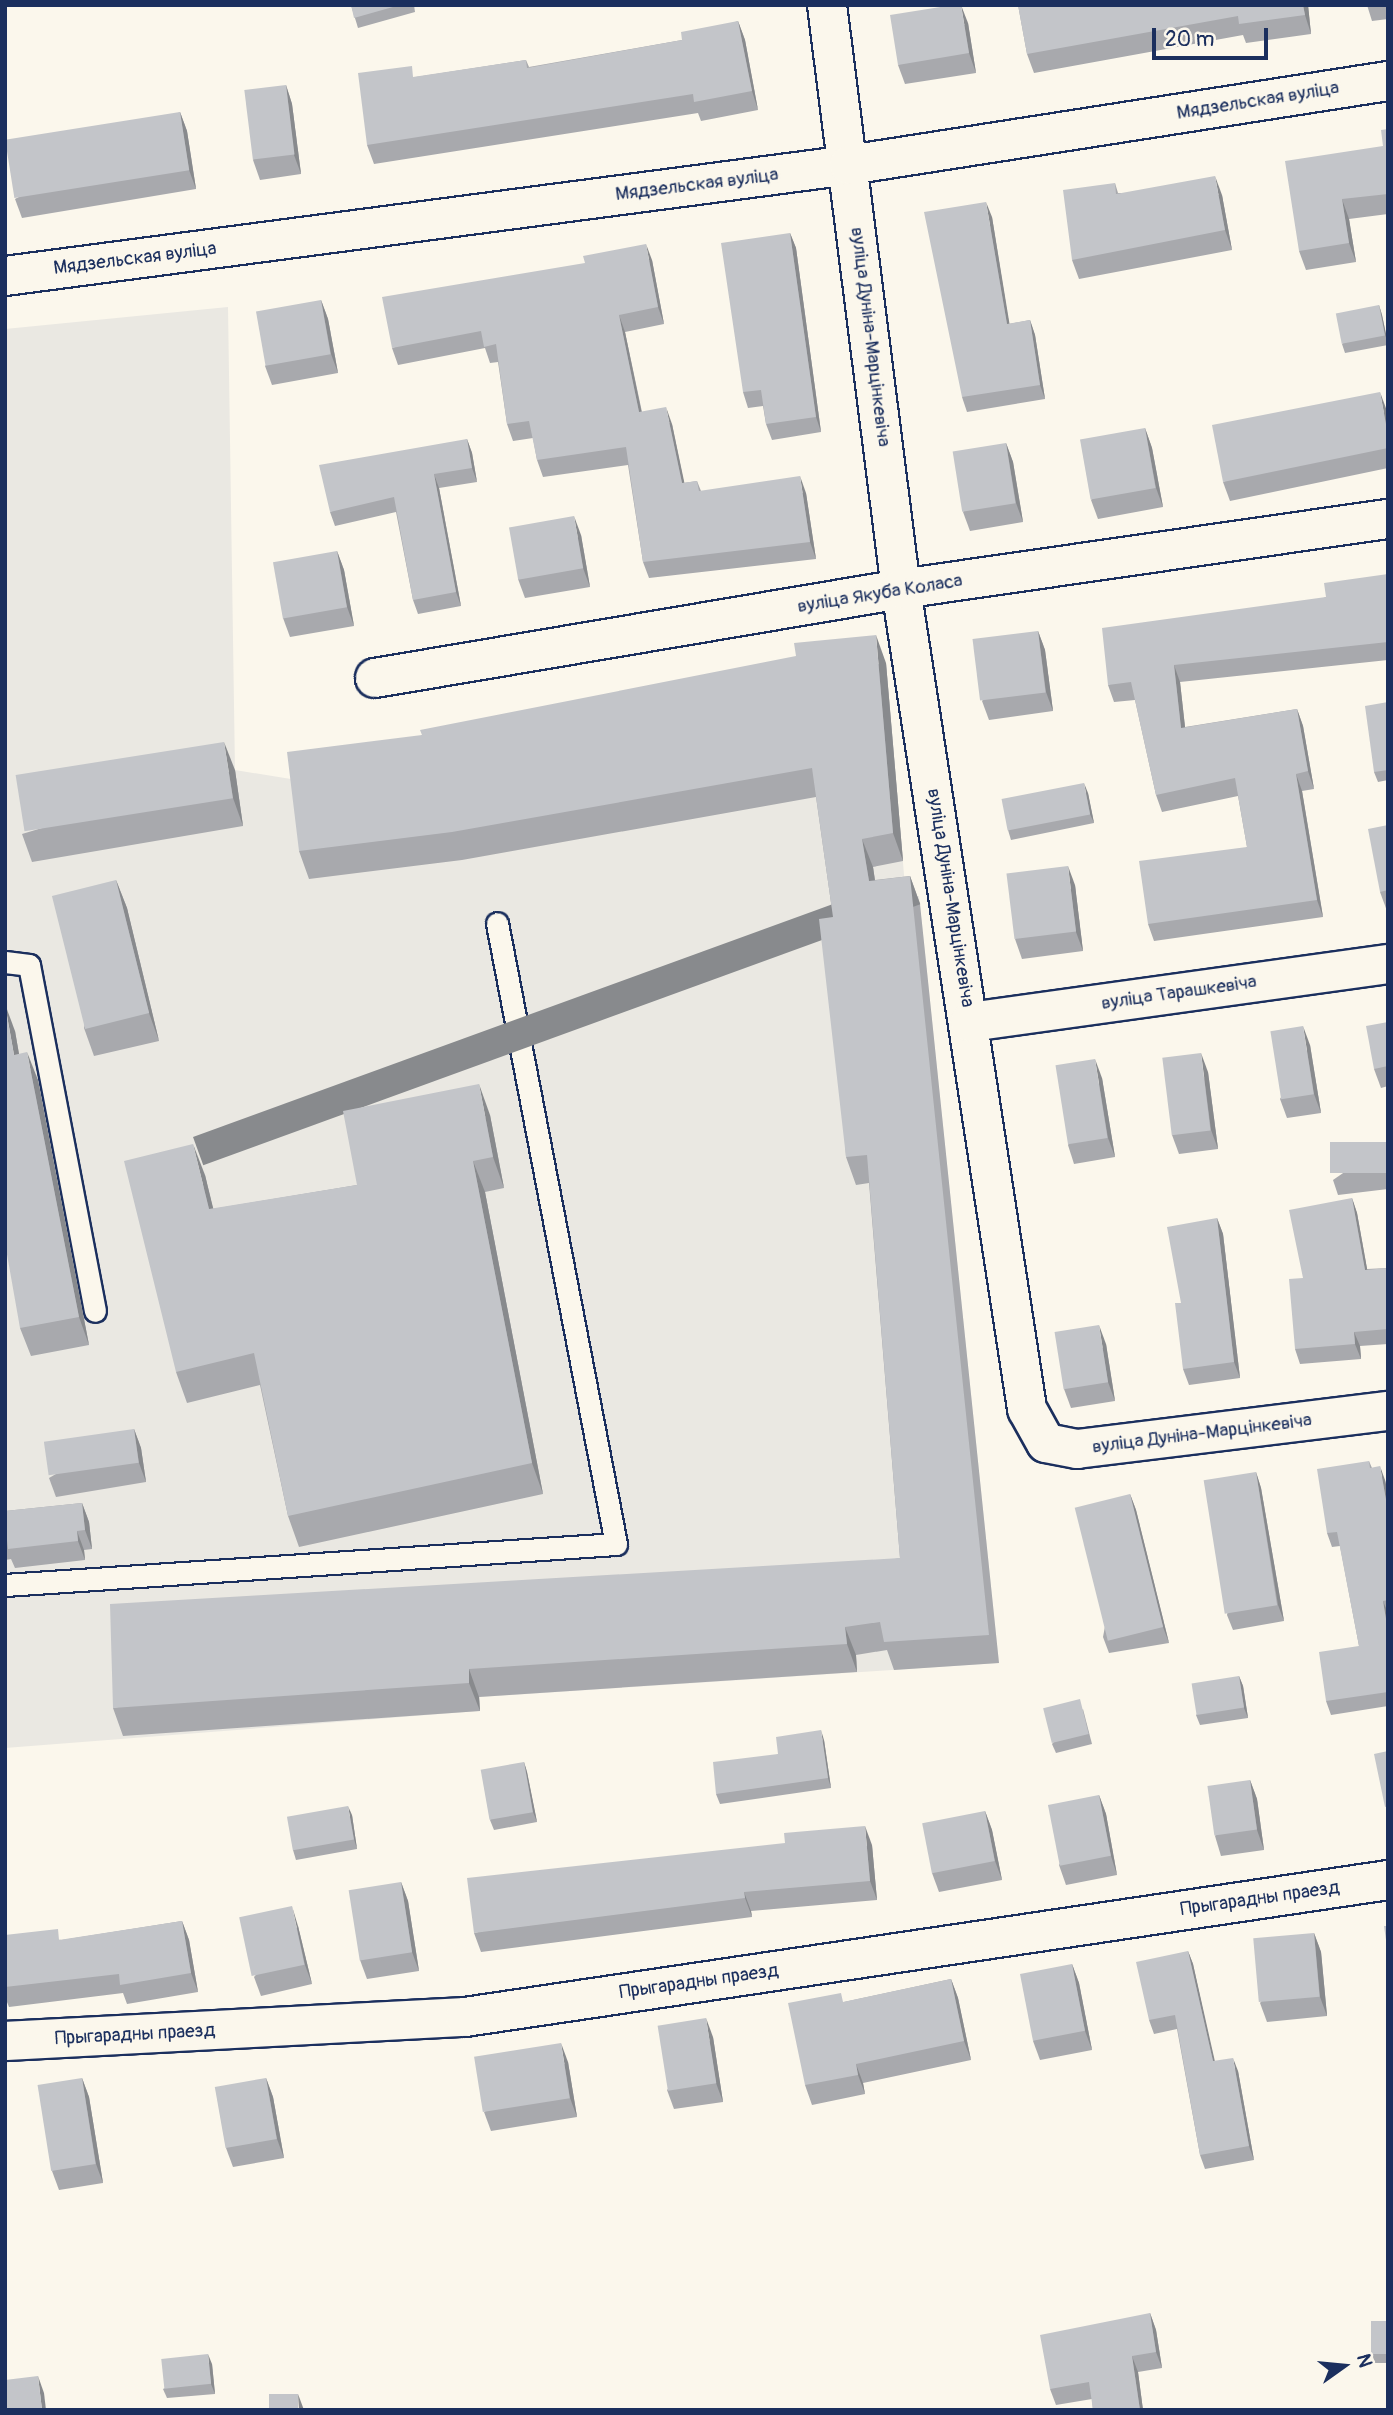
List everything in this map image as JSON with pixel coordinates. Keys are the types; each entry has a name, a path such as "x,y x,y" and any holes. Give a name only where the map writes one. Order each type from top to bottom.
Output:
{"street":[{"name":"вуліца Дуніна-Марцінкевіча","path":"827,5 901,589 970,1022 1027,1409 1046,1443 1077,1450 1388,1411"},
{"name":"Мядзельская вуліца","path":"5,276 849,165 1388,81"},
{"name":"вуліца Якуба Коласа","path":"375,678 901,589 1388,519"},
{"name":"вуліца Тарашкевіча","path":"970,1022 1388,964"},
{"name":"Прыгарадны праезд","path":"5,2041 465,2017 1388,1880"}],"lane":[{"path":"5,1585 616,1544 497,923"},
{"path":"5,961 29,965 95,1311"}],"shaded area":[{"path":"228,307 235,770 297,780 886,663 906,898 919,896 999,1663 480,1697 479,1711 5,1748 5,329"}],"building":[{"path":"351,5 400,5 354,18"},
{"path":"961,5 969,53 898,65 890,15"},
{"path":"1018,5 1303,5 1305,15 1239,24 1238,16 1027,54"},
{"path":"738,21 752,91 694,102 693,94 367,145 358,73 412,66 413,77 526,60 527,68 682,40 681,32"},
{"path":"286,85 295,154 253,160 244,90"},
{"path":"180,112 189,170 14,198 5,140"},
{"path":"1388,129 1388,194 1342,199 1349,243 1299,251 1285,161 1383,146 1381,130"},
{"path":"1215,176 1225,230 1072,260 1063,190 1115,183 1116,194"},
{"path":"986,202 1007,324 1030,320 1040,385 962,397 924,212"},
{"path":"790,233 816,417 766,424 761,390 743,392 721,243"},
{"path":"646,244 658,307 619,315 639,412 666,407 682,483 697,481 699,491 800,476 810,542 643,562 626,447 537,460 529,421 507,424 496,344 484,347 481,331 392,348 382,297 585,263 583,256"},
{"path":"321,300 331,354 266,366 256,311"},
{"path":"1379,305 1385,335 1342,344 1336,313"},
{"path":"1380,392 1388,448 1223,482 1212,425"},
{"path":"1145,428 1156,488 1091,500 1080,439"},
{"path":"467,439 472,468 434,474 456,592 413,600 394,497 330,512 319,465"},
{"path":"1006,443 1016,503 962,512 953,451"},
{"path":"574,516 583,568 518,580 509,527"},
{"path":"337,551 347,607 283,618 273,562"},
{"path":"1388,574 1388,642 1174,665 1181,728 1297,709 1308,771 1296,774 1317,900 1148,924 1139,861 1247,847 1235,778 1156,795 1131,682 1108,685 1102,628 1326,597 1324,583"},
{"path":"1038,631 1046,693 980,701 972,639"},
{"path":"876,635 893,833 862,839 869,881 910,876 989,1635 884,1642 880,1622 845,1627 847,1644 469,1669 469,1683 113,1708 110,1604 900,1558 867,1155 846,1157 819,919 833,917 812,768 452,832 299,851 287,752 422,735 420,730 796,656 794,643"},
{"path":"1388,702 1388,770 1374,772 1365,706"},
{"path":"224,742 233,798 25,831 16,775"},
{"path":"1084,783 1090,814 1008,830 1002,799"},
{"path":"1388,825 1388,890 1380,892 1368,829"},
{"path":"1068,866 1076,932 1015,939 1006,874"},
{"path":"116,880 149,1013 85,1029 52,896"},
{"path":"5,1005 14,1055 27,1052 79,1317 20,1328 5,1243"},
{"path":"1388,1022 1388,1066 1374,1069 1366,1026"},
{"path":"1303,1026 1314,1094 1281,1099 1270,1031"},
{"path":"1201,1053 1211,1130 1172,1135 1162,1058"},
{"path":"1095,1059 1108,1138 1068,1144 1055,1065"},
{"path":"479,1084 493,1157 473,1161 532,1463 288,1516 254,1353 176,1372 124,1161 193,1144 209,1209 357,1185 343,1111"},
{"path":"1330,1142 1388,1142 1388,1173 1330,1173"},
{"path":"1352,1198 1365,1270 1388,1268 1388,1329 1354,1332 1355,1344 1295,1349 1289,1279 1303,1278 1289,1210"},
{"path":"1217,1218 1234,1362 1183,1369 1175,1303 1181,1303 1167,1227"},
{"path":"1099,1325 1108,1382 1064,1389 1055,1332"},
{"path":"134,1429 139,1463 49,1475 44,1442"},
{"path":"1369,1461 1370,1468 1380,1466 1388,1511 1388,1600 1383,1601 1388,1631 1388,1692 1326,1701 1319,1652 1359,1646 1337,1532 1327,1533 1317,1469"},
{"path":"1256,1472 1277,1605 1225,1614 1204,1480"},
{"path":"1130,1494 1163,1627 1108,1641 1075,1508"},
{"path":"82,1503 85,1530 77,1531 78,1541 8,1549 5,1540 5,1511"},
{"path":"1239,1676 1244,1708 1197,1715 1192,1684"},
{"path":"1080,1699 1089,1734 1052,1743 1043,1708"},
{"path":"821,1730 828,1778 716,1794 713,1762 778,1754 776,1737"},
{"path":"1388,1751 1388,1806 1385,1807 1374,1754"},
{"path":"524,1762 533,1812 490,1820 481,1770"},
{"path":"1250,1780 1257,1830 1214,1835 1207,1786"},
{"path":"1099,1795 1111,1856 1060,1866 1048,1805"},
{"path":"348,1806 354,1839 293,1850 287,1817"},
{"path":"985,1811 995,1861 932,1873 922,1823"},
{"path":"865,1826 870,1881 744,1892 745,1898 474,1933 467,1878 785,1843 784,1833"},
{"path":"401,1882 412,1952 360,1960 349,1890"},
{"path":"292,1906 304,1965 252,1976 239,1917"},
{"path":"182,1921 191,1973 120,1985 119,1974 5,1987 5,1935 58,1929 59,1940"},
{"path":"1384,1926 1388,1926 1388,1954"},
{"path":"1314,1933 1320,1997 1259,2002 1253,1938"},
{"path":"1188,1951 1213,2061 1233,2058 1249,2146 1200,2155 1175,2015 1149,2020 1136,1962"},
{"path":"1072,1964 1085,2031 1033,2041 1020,1974"},
{"path":"951,1979 964,2041 856,2064 858,2075 805,2085 788,2003 841,1993 843,2002"},
{"path":"706,2018 716,2083 668,2091 658,2026"},
{"path":"561,2043 570,2098 483,2112 474,2057"},
{"path":"82,2078 96,2164 51,2171 38,2085"},
{"path":"266,2078 277,2139 226,2148 215,2087"},
{"path":"1150,2313 1156,2352 1132,2356 1140,2410 1093,2410 1089,2382 1050,2389 1040,2335"},
{"path":"1371,2321 1388,2321 1388,2354 1371,2354"},
{"path":"208,2354 211,2384 164,2389 161,2359"},
{"path":"38,2376 42,2410 6,2409 5,2380"},
{"path":"269,2394 298,2394 298,2410 269,2410"}]}
